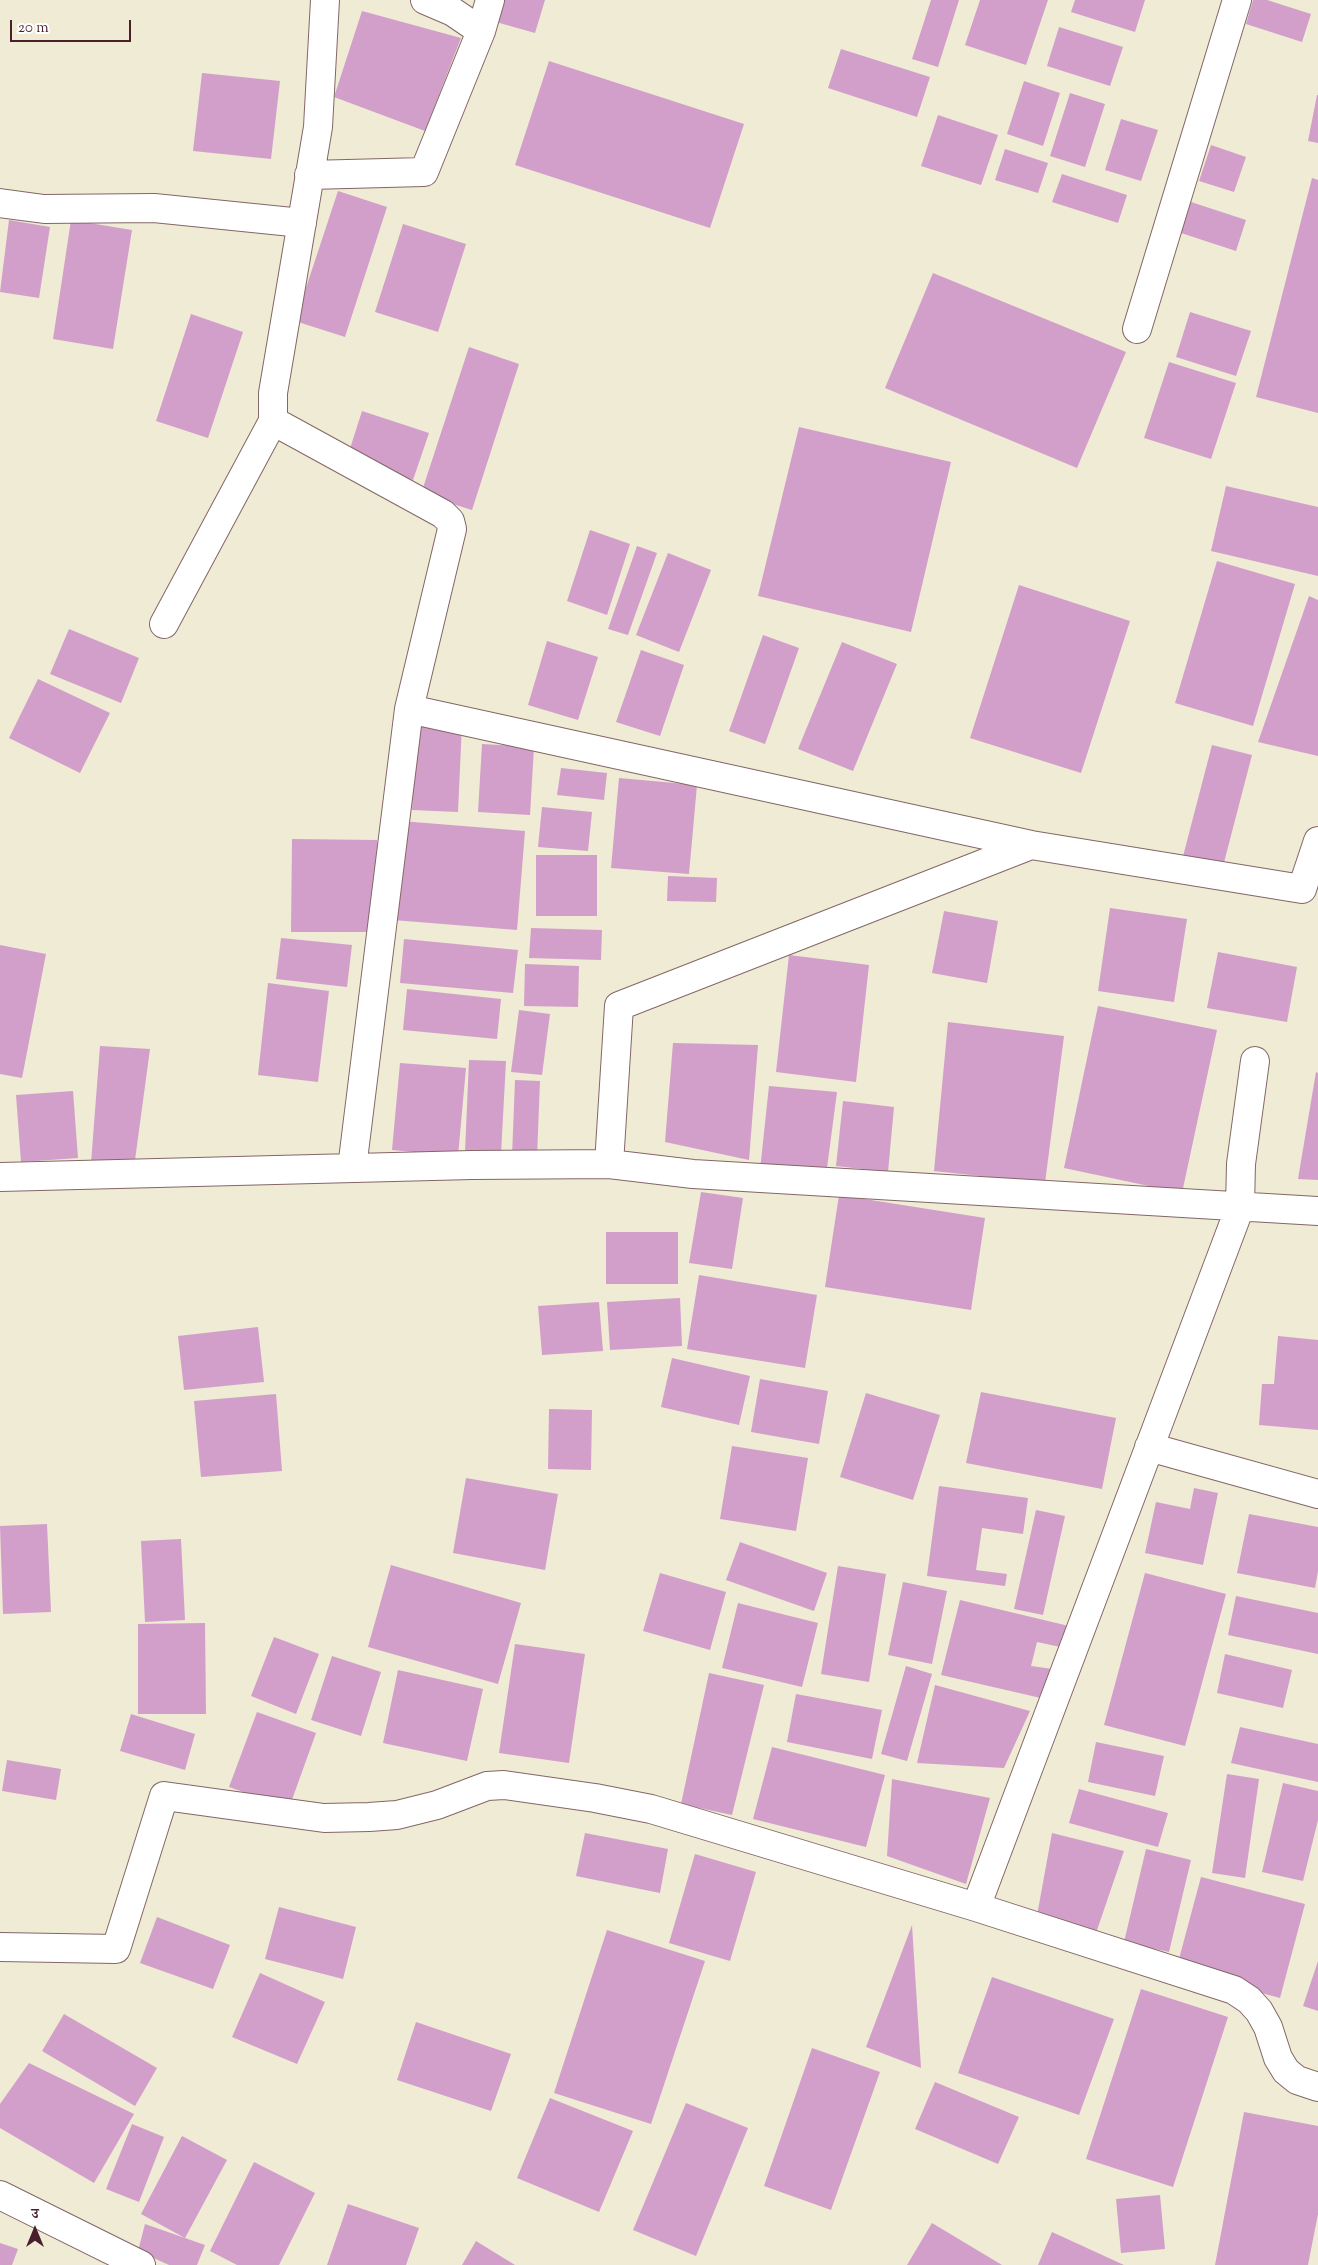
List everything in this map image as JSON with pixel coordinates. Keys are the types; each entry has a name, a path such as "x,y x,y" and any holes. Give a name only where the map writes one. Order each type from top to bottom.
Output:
{"street":[{"path":"164,624 273,421 273,393 318,127 324,0"},
{"path":"425,0 453,12 481,31"},
{"path":"310,175 424,172 481,31 490,0"},
{"path":"1138,329 1237,0"},
{"path":"0,203 44,209 154,208 302,223"},
{"path":"273,421 443,514 450,521 450,538 409,709 352,1168"},
{"path":"409,709 1031,845 1302,889 1318,841"},
{"path":"609,1164 619,1006 1031,845"},
{"path":"976,1907 1240,1207 1241,1164 1255,1061"},
{"path":"0,1177 609,1164 694,1174 1318,1211"},
{"path":"1149,1447 1318,1494"},
{"path":"0,1947 116,1949 164,1796 324,1818 369,1817 397,1815 437,1805 487,1786 504,1785 595,1798 651,1809 976,1907 1234,1990 1249,2000 1259,2011 1268,2027 1278,2058 1286,2071 1297,2080 1318,2087"},
{"path":"0,2195 141,2265"}],"building":[{"path":"502,0 545,0 535,33 496,22"},
{"path":"931,0 959,0 938,67 912,59"},
{"path":"980,0 1048,0 1026,65 965,45"},
{"path":"1075,0 1145,0 1135,32 1071,12"},
{"path":"1253,0 1267,0 1311,14 1302,42 1246,24"},
{"path":"362,11 461,38 425,131 334,97"},
{"path":"1059,27 1123,47 1110,86 1047,66"},
{"path":"841,49 930,77 917,117 828,88"},
{"path":"549,61 744,124 710,228 515,165"},
{"path":"202,73 280,81 271,159 193,151"},
{"path":"1024,81 1060,93 1043,146 1007,134"},
{"path":"1070,93 1105,104 1085,167 1050,156"},
{"path":"1318,95 1318,143 1308,141"},
{"path":"938,115 998,135 981,185 921,166"},
{"path":"1121,119 1158,130 1141,181 1105,170"},
{"path":"1211,145 1246,157 1234,192 1199,181"},
{"path":"1005,149 1048,163 1038,193 995,180"},
{"path":"1062,174 1127,195 1118,223 1052,202"},
{"path":"1312,178 1318,180 1318,413 1256,397"},
{"path":"338,191 387,207 345,337 295,321"},
{"path":"1188,201 1246,220 1236,251 1178,232"},
{"path":"9,220 50,227 39,298 0,292"},
{"path":"71,220 132,230 113,349 53,339"},
{"path":"403,224 466,244 438,332 375,312"},
{"path":"933,273 1126,352 1077,468 885,388"},
{"path":"1190,312 1251,331 1236,376 1176,357"},
{"path":"191,314 243,332 208,438 156,421"},
{"path":"469,347 519,364 472,510 421,494"},
{"path":"1169,362 1236,383 1211,459 1144,438"},
{"path":"362,411 429,433 413,480 347,458"},
{"path":"799,427 951,462 911,632 758,596"},
{"path":"1226,486 1318,507 1318,576 1211,551"},
{"path":"590,530 630,544 607,615 567,601"},
{"path":"637,546 657,553 628,635 608,629"},
{"path":"668,553 711,570 679,652 636,635"},
{"path":"1217,561 1295,584 1253,726 1175,703"},
{"path":"1019,585 1130,621 1081,773 970,738"},
{"path":"1309,596 1318,600 1318,756 1258,742"},
{"path":"69,629 139,658 121,703 50,674"},
{"path":"763,635 799,648 765,744 729,731"},
{"path":"547,641 598,657 578,720 528,705"},
{"path":"842,642 897,664 853,771 798,749"},
{"path":"641,650 684,665 660,736 616,722"},
{"path":"38,679 110,713 80,773 9,738"},
{"path":"416,722 462,724 458,812 412,810"},
{"path":"482,744 534,747 530,815 478,812"},
{"path":"1212,745 1252,755 1221,874 1181,864"},
{"path":"561,768 607,773 604,800 557,795"},
{"path":"619,778 697,785 689,874 611,868"},
{"path":"542,807 592,812 588,851 538,847"},
{"path":"401,821 525,831 517,930 393,920"},
{"path":"292,839 377,840 377,932 291,932"},
{"path":"536,855 597,855 597,916 536,916"},
{"path":"668,876 717,878 716,902 667,901"},
{"path":"1110,908 1187,919 1174,1002 1098,991"},
{"path":"944,911 998,921 987,983 932,973"},
{"path":"531,928 602,930 601,960 529,958"},
{"path":"281,938 352,945 347,987 276,979"},
{"path":"404,939 518,950 513,993 400,983"},
{"path":"0,945 46,954 22,1078 0,1074"},
{"path":"1218,952 1297,967 1287,1022 1207,1008"},
{"path":"789,955 869,965 856,1082 776,1072"},
{"path":"525,964 579,966 578,1007 524,1006"},
{"path":"268,983 329,991 318,1082 258,1075"},
{"path":"407,989 501,999 497,1039 403,1030"},
{"path":"1098,1006 1217,1030 1182,1193 1064,1168"},
{"path":"519,1010 550,1014 542,1075 511,1072"},
{"path":"948,1022 1064,1036 1045,1183 934,1171"},
{"path":"673,1043 758,1045 749,1160 665,1142"},
{"path":"100,1046 150,1049 135,1160 91,1163"},
{"path":"469,1060 506,1061 501,1154 465,1152"},
{"path":"400,1063 466,1068 458,1156 392,1150"},
{"path":"1316,1072 1318,1073 1318,1180 1298,1179"},
{"path":"515,1080 540,1081 537,1157 512,1156"},
{"path":"769,1086 837,1092 827,1168 760,1170"},
{"path":"73,1091 78,1158 21,1162 16,1095"},
{"path":"843,1101 894,1107 888,1172 836,1166"},
{"path":"701,1192 743,1198 732,1269 689,1263"},
{"path":"839,1195 985,1218 971,1310 825,1287"},
{"path":"606,1232 678,1232 678,1284 606,1284"},
{"path":"699,1275 817,1295 805,1368 687,1349"},
{"path":"680,1298 682,1346 610,1350 607,1302"},
{"path":"599,1302 603,1351 542,1355 538,1306"},
{"path":"258,1327 264,1382 184,1390 178,1336"},
{"path":"1278,1336 1318,1340 1318,1430 1259,1425 1262,1384 1274,1384"},
{"path":"672,1358 750,1376 739,1425 661,1407"},
{"path":"760,1379 828,1391 819,1444 751,1432"},
{"path":"981,1392 1116,1418 1102,1489 966,1463"},
{"path":"866,1393 940,1415 913,1500 840,1477"},
{"path":"276,1394 282,1471 201,1477 194,1401"},
{"path":"549,1409 592,1410 591,1470 548,1469"},
{"path":"732,1446 808,1458 796,1531 720,1519"},
{"path":"466,1478 558,1494 545,1570 453,1553"},
{"path":"939,1486 1028,1498 1023,1534 982,1528 976,1570 1007,1574 1005,1586 927,1576"},
{"path":"1194,1488 1218,1493 1203,1565 1145,1553 1156,1502 1190,1509"},
{"path":"1036,1510 1065,1516 1043,1615 1014,1609"},
{"path":"1249,1514 1318,1527 1318,1571 1315,1588 1237,1573"},
{"path":"47,1524 51,1612 3,1614 0,1526"},
{"path":"181,1539 185,1620 145,1622 141,1541"},
{"path":"740,1542 827,1573 814,1611 726,1580"},
{"path":"391,1565 521,1603 498,1684 368,1647"},
{"path":"838,1566 886,1574 869,1682 821,1674"},
{"path":"660,1573 726,1592 710,1650 643,1631"},
{"path":"1145,1573 1226,1594 1185,1746 1104,1725"},
{"path":"903,1582 947,1591 932,1664 888,1655"},
{"path":"1236,1596 1318,1613 1318,1654 1228,1635"},
{"path":"960,1600 1073,1627 1065,1648 1037,1642 1031,1666 1060,1670 1045,1699 941,1675"},
{"path":"738,1603 818,1623 802,1687 722,1668"},
{"path":"205,1623 206,1714 138,1714 138,1624"},
{"path":"274,1637 319,1654 296,1714 251,1696"},
{"path":"515,1644 585,1654 569,1763 499,1753"},
{"path":"1225,1654 1292,1670 1283,1708 1217,1693"},
{"path":"332,1656 381,1672 361,1736 311,1720"},
{"path":"906,1666 932,1674 907,1761 881,1754"},
{"path":"398,1670 483,1689 467,1761 383,1743"},
{"path":"709,1673 764,1685 732,1815 681,1804"},
{"path":"935,1685 1030,1711 1004,1768 917,1763"},
{"path":"796,1694 882,1710 872,1759 787,1742"},
{"path":"257,1712 316,1733 289,1808 229,1787"},
{"path":"131,1714 195,1734 185,1770 120,1751"},
{"path":"1240,1727 1318,1744 1318,1782 1231,1763"},
{"path":"1096,1742 1164,1756 1155,1796 1088,1782"},
{"path":"772,1747 885,1775 866,1847 753,1819"},
{"path":"7,1760 61,1769 56,1800 2,1791"},
{"path":"1227,1774 1259,1779 1245,1878 1212,1873"},
{"path":"892,1779 990,1798 966,1884 887,1856"},
{"path":"1283,1783 1318,1791 1318,1820 1303,1881 1262,1872"},
{"path":"1079,1789 1168,1813 1158,1847 1069,1823"},
{"path":"585,1833 668,1849 660,1893 576,1876"},
{"path":"1052,1833 1124,1851 1095,1936 1036,1921"},
{"path":"1146,1849 1191,1860 1169,1952 1124,1942"},
{"path":"695,1854 756,1872 730,1961 669,1943"},
{"path":"1201,1877 1305,1904 1280,1998 1176,1970"},
{"path":"279,1907 356,1927 343,1979 265,1959"},
{"path":"157,1917 230,1945 213,1989 140,1963"},
{"path":"912,1925 921,2068 866,2047"},
{"path":"607,1930 705,1961 651,2124 554,2093"},
{"path":"1318,1961 1318,2011 1303,2006"},
{"path":"260,1973 325,2002 297,2064 232,2037"},
{"path":"992,1977 1114,2019 1079,2115 958,2073"},
{"path":"1141,1989 1228,2017 1173,2187 1086,2159"},
{"path":"64,2014 157,2068 135,2106 42,2051"},
{"path":"416,2022 511,2054 491,2111 397,2080"},
{"path":"812,2048 880,2072 831,2210 764,2186"},
{"path":"29,2063 134,2114 94,2183 0,2128 0,2104"},
{"path":"935,2082 1019,2117 998,2164 915,2129"},
{"path":"550,2098 633,2131 599,2212 517,2178"},
{"path":"686,2103 748,2128 696,2256 633,2230"},
{"path":"1244,2112 1318,2126 1318,2214 1308,2265 1215,2265"},
{"path":"132,2124 164,2137 139,2202 106,2189"},
{"path":"182,2136 227,2160 185,2238 141,2214"},
{"path":"254,2162 315,2193 279,2265 237,2265 210,2251"},
{"path":"1160,2195 1165,2249 1121,2253 1116,2199"},
{"path":"348,2204 419,2228 406,2265 327,2265"},
{"path":"932,2223 1002,2265 907,2265"},
{"path":"145,2224 205,2245 197,2265 169,2265 138,2251"},
{"path":"1052,2232 1124,2265 1038,2265"},
{"path":"476,2241 515,2265 462,2265"},
{"path":"0,2243 18,2249 12,2265 0,2265"}]}
